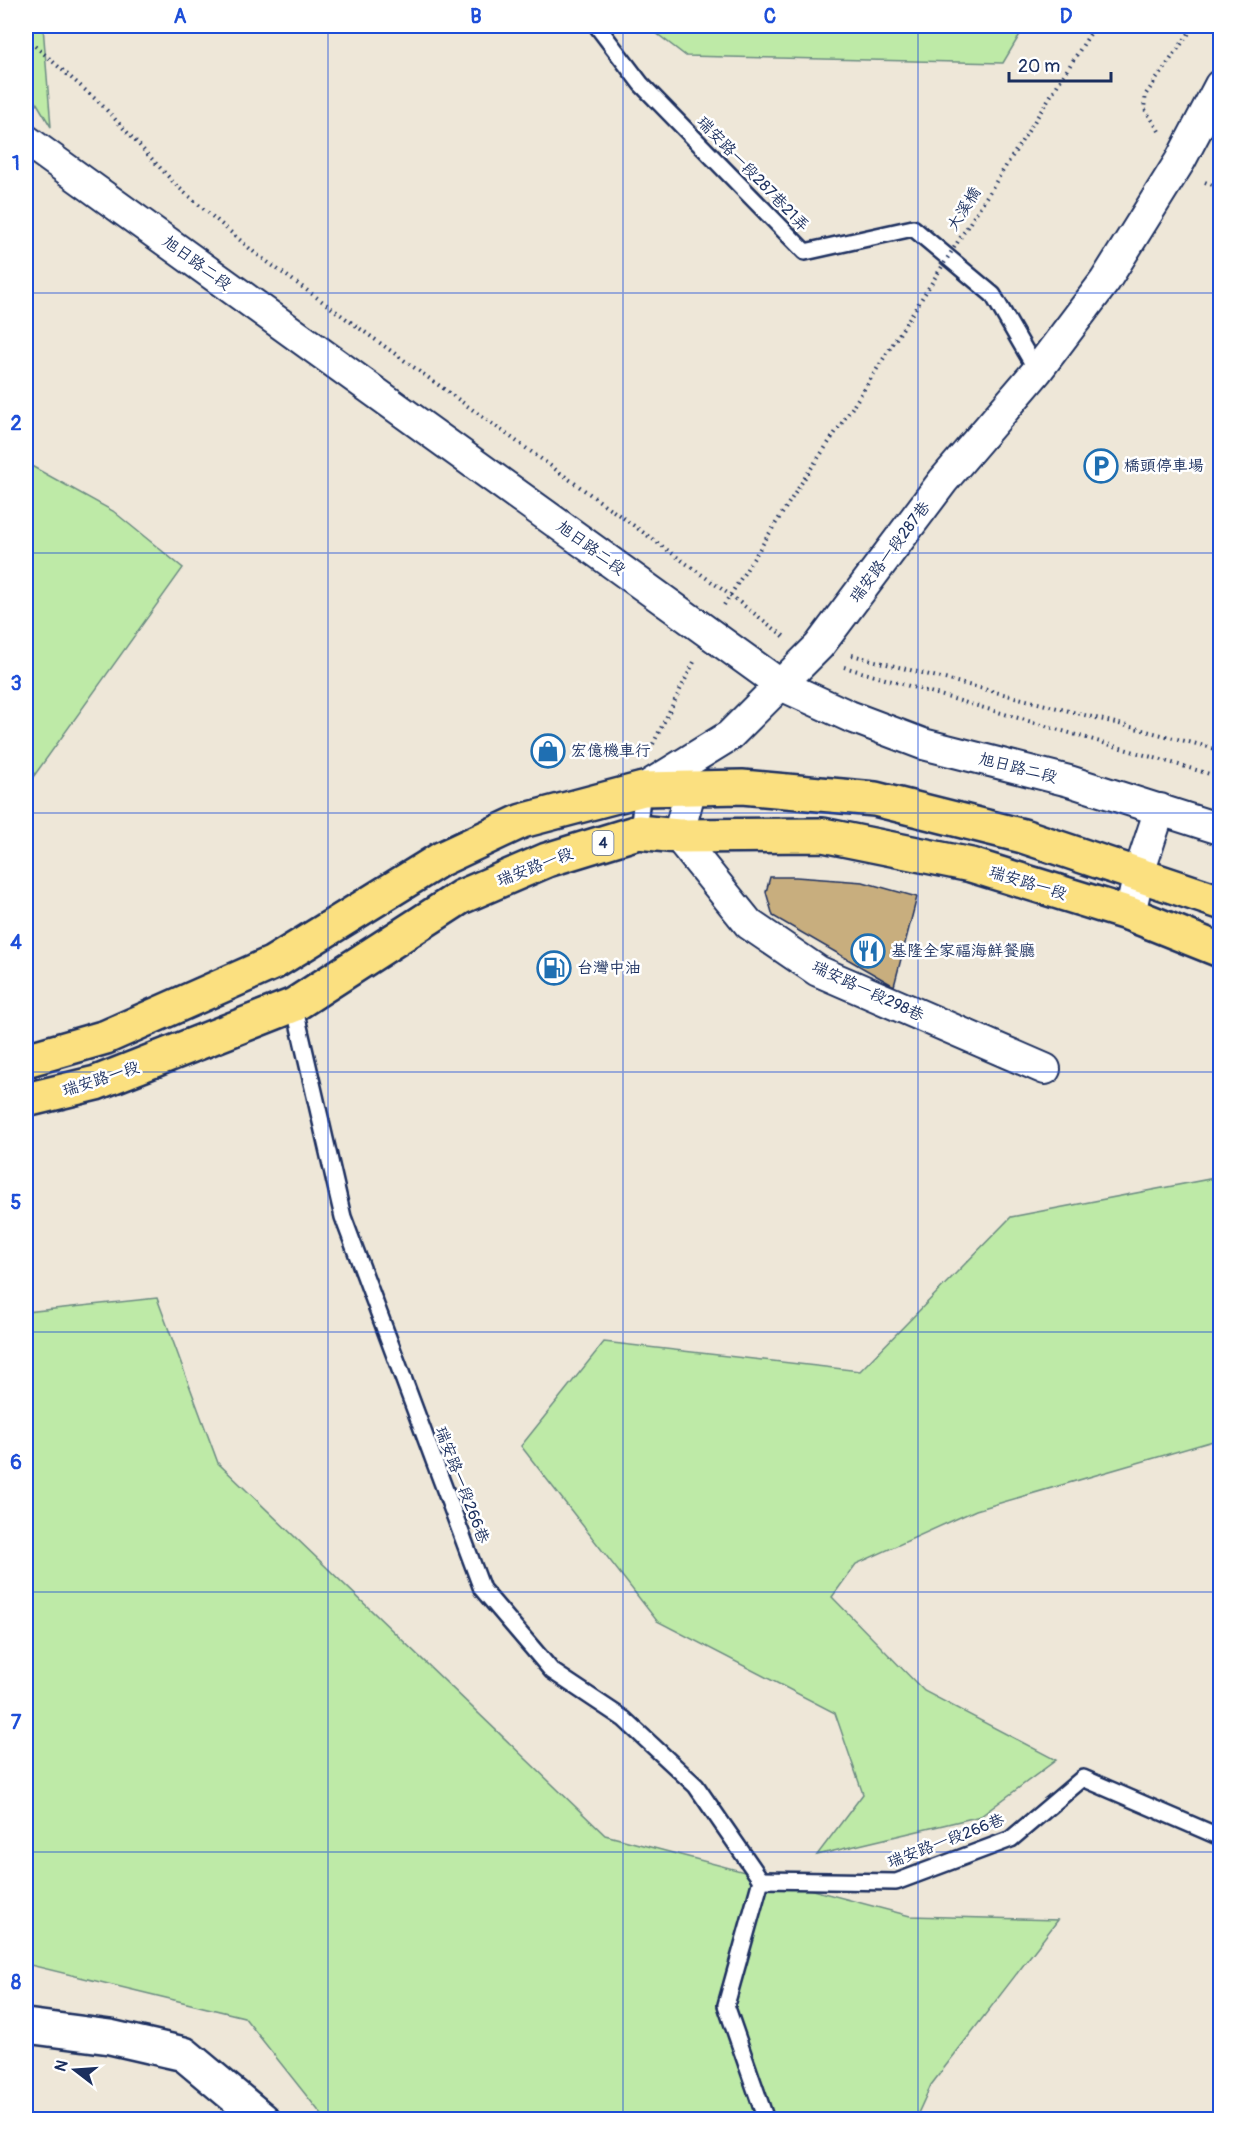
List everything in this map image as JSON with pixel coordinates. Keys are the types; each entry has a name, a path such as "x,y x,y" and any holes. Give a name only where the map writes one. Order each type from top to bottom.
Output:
{"main road":[{"path":"26,1060 106,1037 273,963 441,859 522,821 643,789 742,787 875,799 1023,836 1221,902"},
{"name":"瑞安路一段","path":"26,1100 96,1083 294,1005 461,897 547,860 638,832 678,836 823,835 972,865 1130,914 1221,950"}],"street":[{"name":"瑞安路一段287巷","path":"643,789 729,736 814,651 944,481 1037,371 1105,281 1180,161 1221,85"},
{"name":"旭日路二段","path":"26,140 782,685 849,716 923,744 1069,781 1221,829"},
{"path":"678,836 691,788"},
{"path":"1130,914 1139,873 1161,809"},
{"name":"瑞安路一段298巷","path":"678,836 749,924 818,971 1045,1069"},
{"path":"26,2026 110,2037 184,2054 263,2120"}],"lane":[{"name":"瑞安路一段287巷21弄","path":"597,26 641,84 805,252 913,228 993,296 1037,371"},
{"path":"638,832 643,789"},
{"name":"瑞安路一段266巷","path":"294,1005 343,1217 482,1589 552,1671 624,1719 696,1786 761,1880 896,1882 1011,1839 1083,1779 1221,1837"},
{"path":"761,1880 726,2005 766,2120"}],"path":[{"name":"大溪橋","path":"643,789 653,744 708,633 730,595 1095,26"},
{"path":"1146,94 1194,26"},
{"path":"26,38 100,104 177,186 255,253 730,595 814,651 1221,777"},
{"path":"814,651 1221,750"}],"green space":[{"path":"26,26 43,26 51,127 26,85"},
{"path":"647,26 1025,26 1003,63 686,56"},
{"path":"26,463 113,511 183,568 26,787"},
{"path":"1220,1177 1220,1439 976,1510 856,1564 832,1597 924,1691 1056,1760 981,1816 817,1855 863,1794 835,1713 657,1621 521,1446 604,1342 860,1371 1011,1217"},
{"path":"157,1298 218,1463 605,1835 910,1916 1058,1920 931,2085 915,2120 325,2119 244,2017 26,1964 26,1312"}],"building":[{"name":"基隆全家福海鮮餐廳","path":"770,877 863,882 917,897 894,986 773,916 766,892"}],"place":[{"name":"橋頭停車場","path":"1101,466"},
{"name":"宏億機車行","path":"548,751"},
{"name":"基隆全家福海鮮餐廳","path":"868,951"},
{"name":"台灣中油","path":"554,968"}]}
